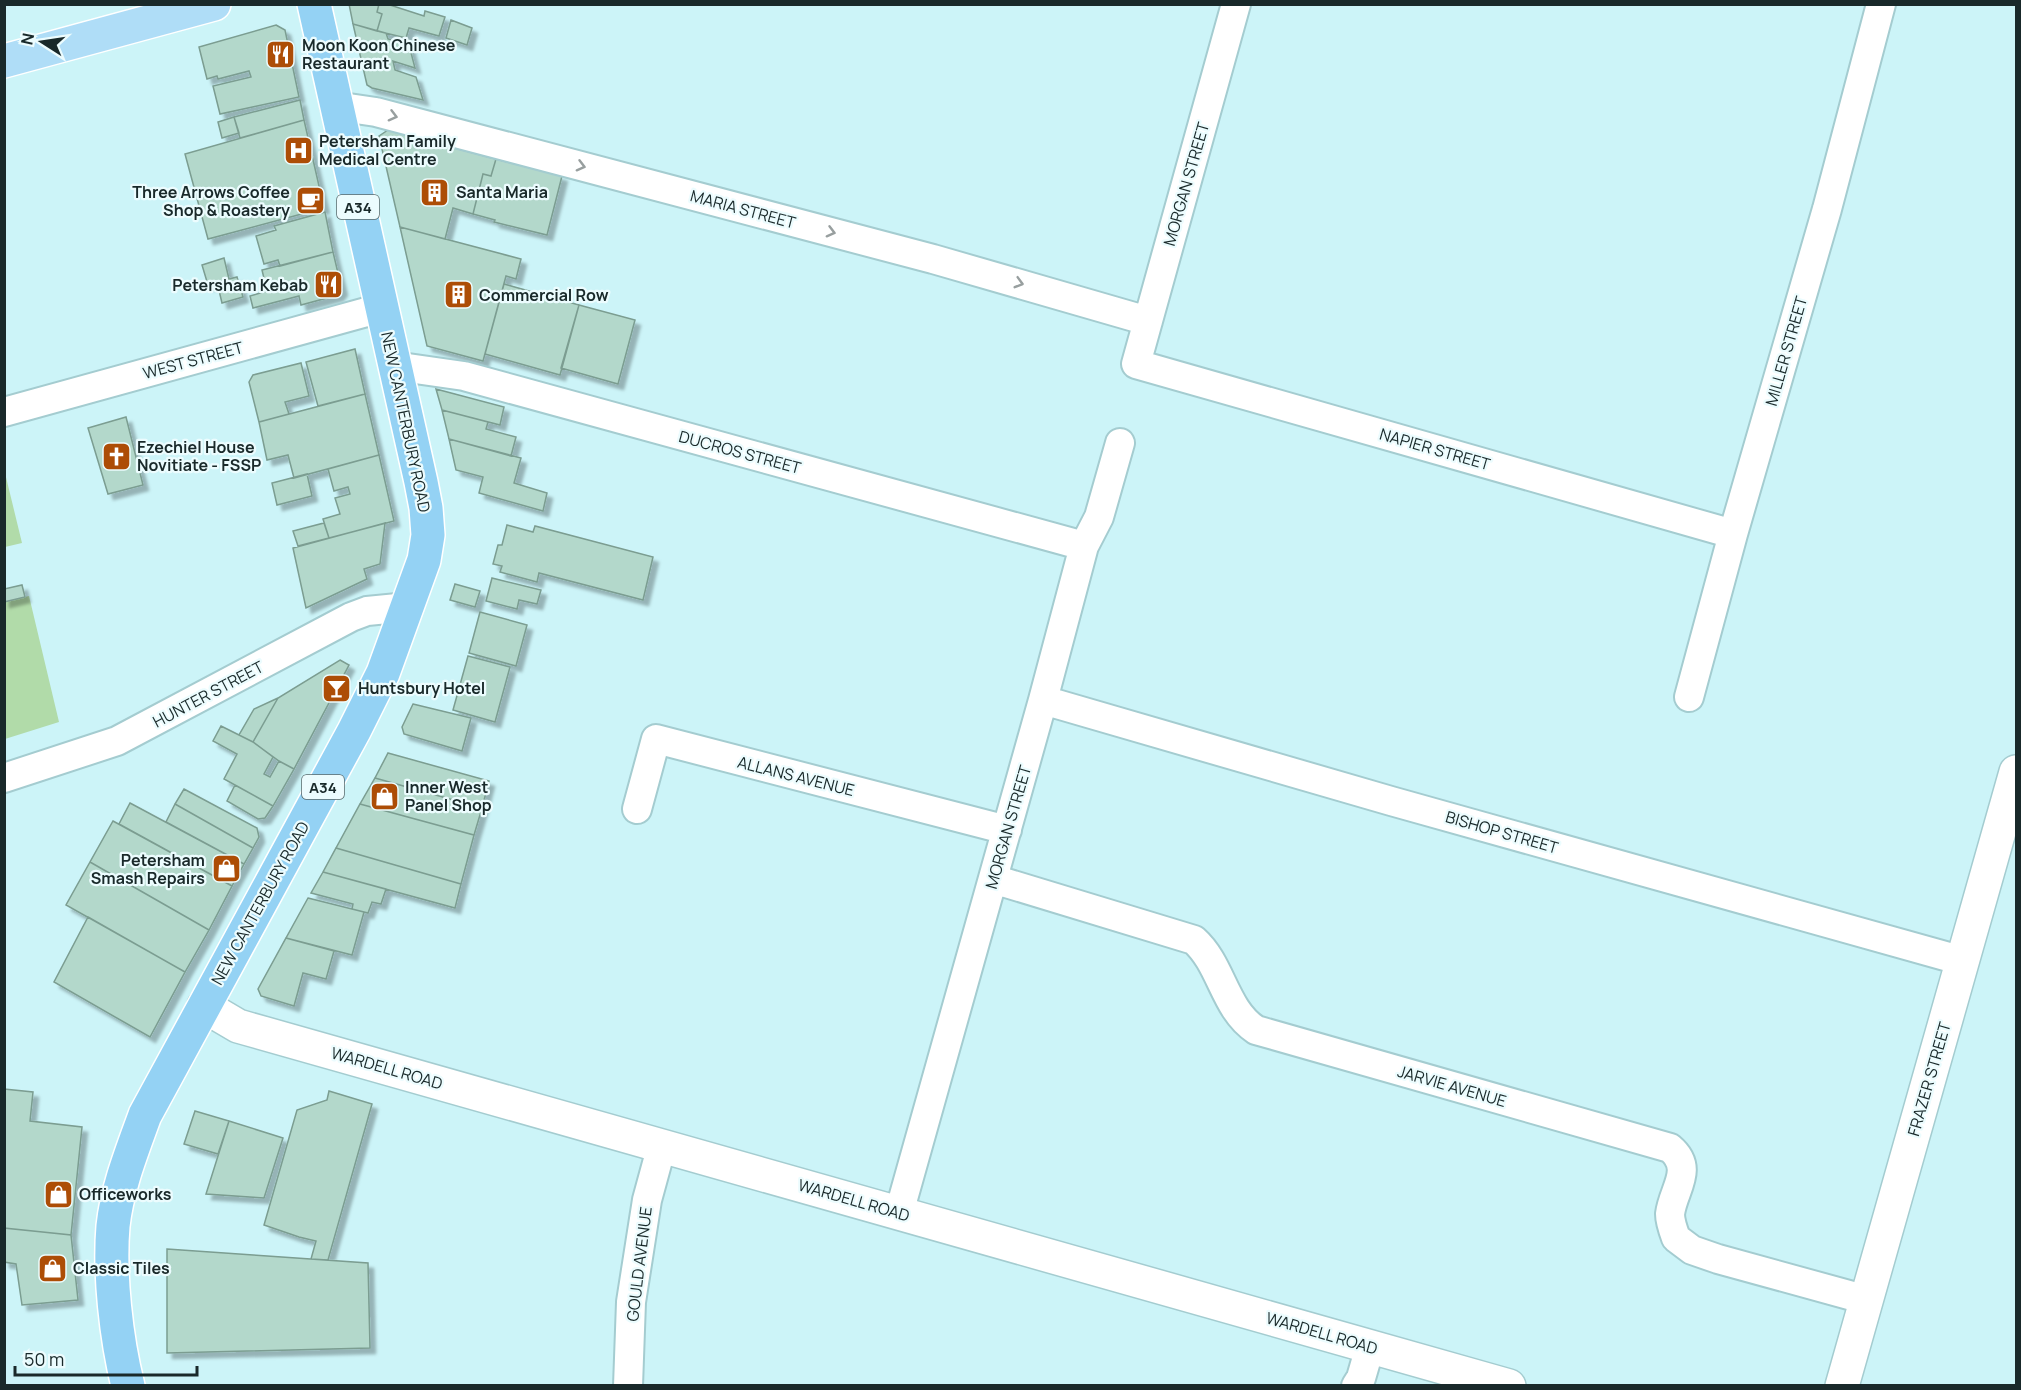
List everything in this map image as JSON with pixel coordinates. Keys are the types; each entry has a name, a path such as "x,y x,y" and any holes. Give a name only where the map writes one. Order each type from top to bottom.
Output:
{"highway":[{"name":"NEW CANTERBURY ROAD","path":"128,1386 121,1360 112,1270 113,1225 129,1158 145,1115 383,673 424,560 428,526 422,482 335,106 314,4"}],"main road":[{"path":"4,61 214,4"}],"street":[{"name":"MORGAN STREET","path":"1136,364 1236,4"},
{"name":"MILLER STREET","path":"1689,697 1733,534 1827,209 1881,4"},
{"name":"MARIA STREET","path":"335,106 364,109 933,259 1148,321"},
{"name":"WEST STREET","path":"4,412 381,308"},
{"name":"NAPIER STREET","path":"1136,364 1733,534"},
{"name":"DUCROS STREET","path":"394,366 464,376 1084,546"},
{"name":"MORGAN STREET","path":"899,1213 1044,700 1084,546 1099,517 1120,443"},
{"name":"HUNTER STREET","path":"4,778 117,741 351,617 367,611 408,608"},
{"name":"BISHOP STREET","path":"1044,700 1391,801 1963,961"},
{"name":"ALLANS AVENUE","path":"637,809 656,740 1007,830"},
{"name":"FRAZER STREET","path":"1842,1386 1963,961 2010,818 2016,772"},
{"name":"JARVIE AVENUE","path":"993,879 1194,940 1206,951 1238,1013 1245,1023 1256,1030 1670,1148 1681,1160 1682,1169 1670,1214 1676,1238 1692,1250 1718,1260 1868,1300"},
{"name":"WARDELL ROAD","path":"204,1006 238,1026 1509,1386"},
{"name":"GOULD AVENUE","path":"628,1386 632,1302 647,1200 662,1146"},
{"path":"1356,1386 1361,1378 1370,1347"}],"green space":[{"path":"5,473 22,543 4,547"},
{"path":"29,596 59,722 5,739 5,602"}],"building":[{"path":"349,4 379,4 377,12 382,14 377,31 353,24"},
{"path":"379,4 387,4 424,16 425,11 445,17 439,36 409,28 406,38 377,31 382,14 377,12"},
{"path":"451,20 472,28 467,45 446,38"},
{"path":"353,24 386,33 388,39 409,45 415,68 393,61 395,70 416,77 423,100 367,85"},
{"path":"276,25 285,30 299,97 220,114 213,86 251,77 249,71 218,79 217,76 207,79 199,47"},
{"path":"300,100 304,120 240,138 234,117"},
{"path":"234,117 239,133 222,138 218,122"},
{"path":"304,120 324,208 208,239 185,154"},
{"name":"Santa Maria","path":"388,130 496,159 491,176 483,174 473,214 453,208 445,239 400,227 379,136"},
{"path":"496,159 562,176 547,235 494,222 495,220 473,214 483,174 491,176"},
{"path":"325,212 333,252 280,266 278,260 264,264 256,236 276,230 274,226"},
{"name":"Commercial Row","path":"400,227 521,259 516,279 506,276 483,361 427,346"},
{"path":"333,252 342,290 338,295 301,305 299,296 253,308 250,296 267,291 262,270"},
{"path":"224,258 229,279 208,285 202,265"},
{"path":"237,277 243,297 222,303 217,282"},
{"path":"504,284 579,305 560,375 485,354"},
{"path":"579,305 635,320 618,384 561,368"},
{"path":"355,349 365,394 318,406 306,362"},
{"path":"301,363 309,396 285,402 289,414 259,422 249,382 253,375"},
{"path":"436,389 504,407 500,425 442,410"},
{"path":"365,394 379,455 294,478 288,455 267,460 259,422"},
{"path":"442,410 488,422 486,429 516,437 511,456 449,439"},
{"name":"Ezechiel House Novitiate - FSSP","path":"126,417 143,485 108,494 88,428"},
{"path":"449,439 521,458 514,483 547,493 543,511 479,493 483,477 456,470"},
{"path":"379,455 394,521 329,538 323,519 340,514 335,498 350,494 348,487 334,491 328,469"},
{"path":"307,474 312,496 277,505 272,483"},
{"path":"324,523 329,538 298,546 293,531"},
{"path":"385,523 380,564 364,569 367,579 306,608 293,548"},
{"path":"507,525 533,532 535,526 653,557 643,600 539,573 537,582 500,572 502,566 493,564 498,545 502,545"},
{"path":"492,578 541,590 537,604 519,600 517,609 486,601"},
{"path":"455,584 480,591 475,607 450,600"},
{"path":"22,585 25,597 4,602 4,589"},
{"path":"480,612 527,625 516,666 469,653"},
{"path":"468,656 510,667 495,722 453,710"},
{"path":"340,660 349,665 294,769 253,742 278,698"},
{"path":"278,698 253,742 239,735 254,709"},
{"path":"413,704 471,718 462,751 404,734 402,727"},
{"path":"221,726 253,742 273,757 264,774 270,777 279,761 294,769 273,806 224,779 237,754 213,741"},
{"path":"388,753 489,781 482,808 375,778"},
{"path":"375,778 482,808 474,835 360,804"},
{"path":"235,785 273,806 265,818 258,819 227,801"},
{"path":"184,789 257,828 259,837 253,848 175,804"},
{"path":"130,803 244,864 232,886 119,824"},
{"path":"175,804 253,848 244,864 166,822"},
{"path":"360,804 474,835 461,884 336,848"},
{"path":"113,821 232,886 209,930 90,862"},
{"path":"336,848 461,884 455,908 323,872"},
{"path":"90,862 209,930 185,972 66,905"},
{"path":"323,872 386,889 381,904 372,902 368,913 352,909 353,904 311,893"},
{"path":"308,898 364,912 352,955 286,938"},
{"path":"88,917 185,972 150,1037 54,982"},
{"path":"286,938 334,951 326,979 303,973 294,1006 261,996 258,989"},
{"path":"4,1089 33,1092 30,1121 82,1127 71,1235 4,1228"},
{"path":"329,1091 372,1104 328,1260 311,1259 316,1241 264,1225 297,1110 327,1100"},
{"path":"195,1111 229,1121 218,1154 184,1144"},
{"path":"229,1121 283,1138 264,1198 206,1194"},
{"path":"4,1228 71,1235 78,1300 22,1305 16,1264 4,1262"},
{"path":"167,1249 368,1263 370,1348 167,1353"}],"place":[{"name":"Moon Koon Chinese Restaurant","path":"281,54"},
{"name":"Petersham Family Medical Centre","path":"298,150"},
{"name":"Santa Maria","path":"435,192"},
{"name":"Three Arrows Coffee Shop & Roastery","path":"311,201"},
{"name":"Petersham Kebab","path":"329,285"},
{"name":"Commercial Row","path":"458,295"},
{"name":"Ezechiel House Novitiate - FSSP","path":"116,456"},
{"name":"Huntsbury Hotel","path":"337,688"},
{"name":"Inner West Panel Shop","path":"384,796"},
{"name":"Petersham Smash Repairs","path":"226,869"},
{"name":"Officeworks","path":"58,1194"},
{"name":"Classic Tiles","path":"52,1268"}]}
